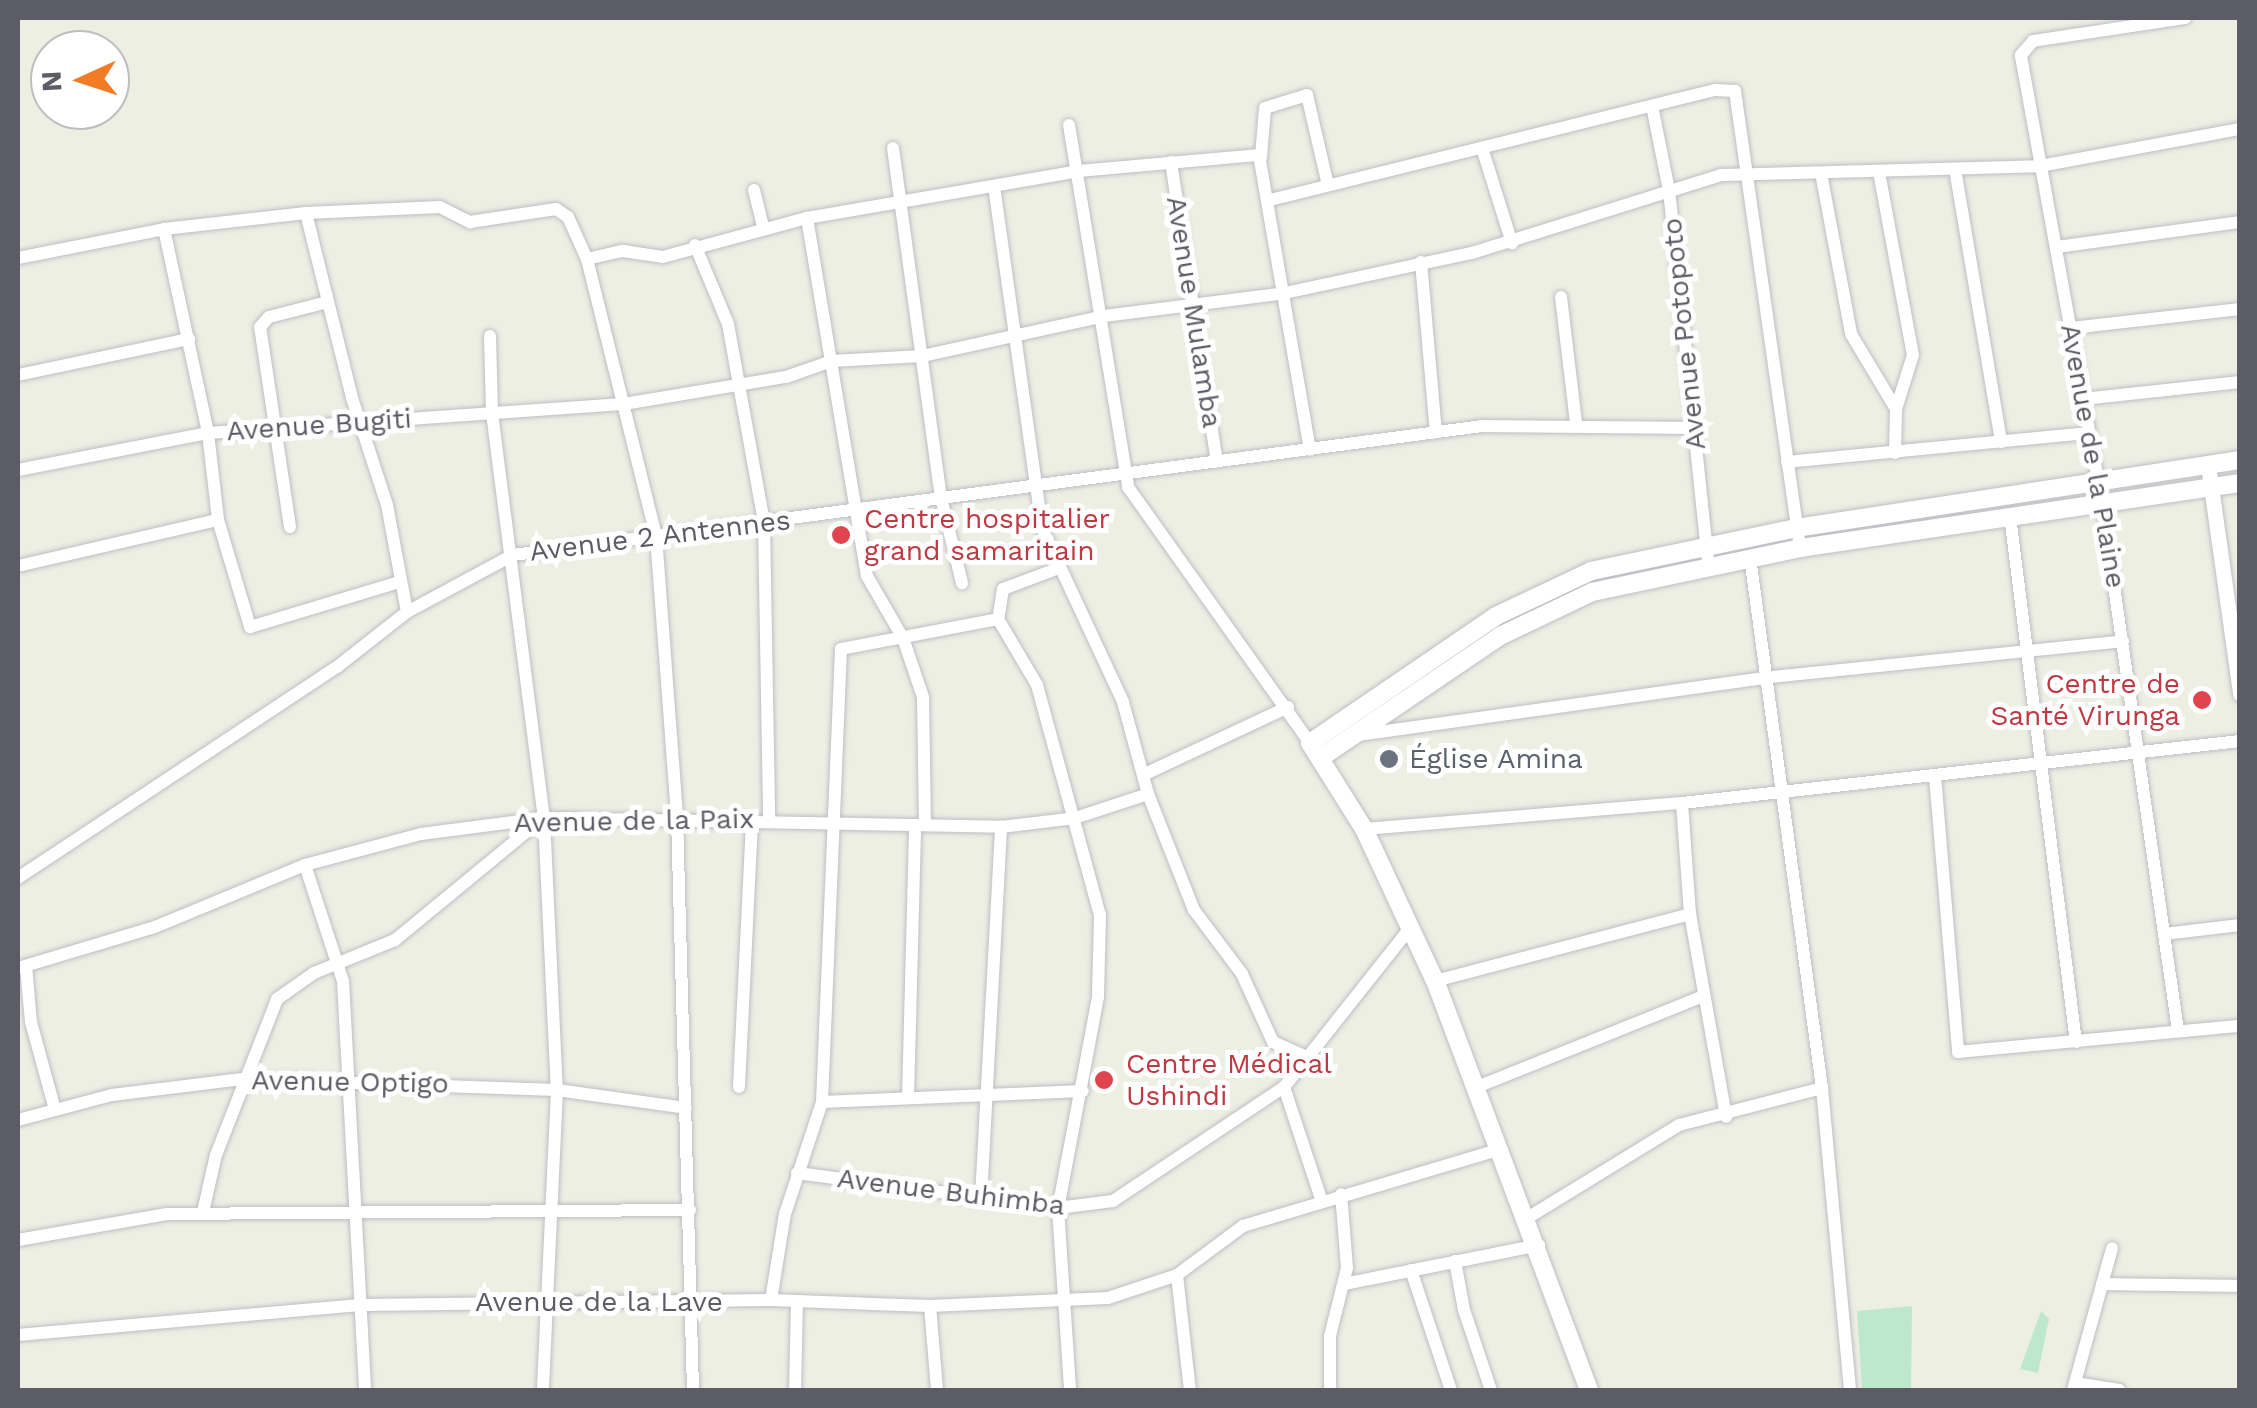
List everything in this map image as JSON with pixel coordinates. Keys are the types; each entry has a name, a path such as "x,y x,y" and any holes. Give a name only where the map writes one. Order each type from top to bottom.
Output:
{"main road":[{"path":"1315,750 1350,736 1542,614 1592,592 1708,564 2010,516 2240,460"},
{"path":"1315,750 1530,596 1591,571 1705,544 1796,528 2100,493 2240,483"},
{"path":"1530,596 1542,614"},
{"path":"1315,750 1364,829 1435,981 1529,1217 1586,1390"}],"street":[{"name":"Avenue de la Plaine","path":"2178,1031 2124,641 2021,55 2027,44 2185,18"},
{"path":"1270,200 1652,106 1735,91 1743,173 1800,548"},
{"path":"1310,450 1262,157 1265,108 1307,95 1328,185"},
{"name":"Avenue Potopoto","path":"1652,106 1668,190 1708,564"},
{"path":"1069,125 1104,316 1125,475 1144,514 1288,707 1315,750"},
{"name":"Avenue Bugiti","path":"18,470 208,433 624,404 739,386 832,361 922,356 1104,316 1286,292 1512,243 1668,190 1743,173 2040,166 2240,129"},
{"path":"893,148 941,498 962,584"},
{"path":"1482,148 1512,243"},
{"path":"587,259 622,251 664,257 763,227 1078,172 1262,157"},
{"name":"Avenue Mulamba","path":"1171,162 1217,461"},
{"path":"1955,170 2001,442"},
{"path":"1879,172 1913,356 1896,409 1895,453"},
{"path":"1821,173 1851,334 1896,409"},
{"path":"994,186 1036,488 1059,568 1123,702 1148,794 1194,910 1242,974 1270,1038 1307,1057"},
{"path":"754,190 763,227"},
{"path":"18,258 164,229 306,213 440,208 470,222 556,209 568,217 587,259 656,536 677,817 693,1390"},
{"path":"306,213 360,422 387,505 406,612"},
{"path":"807,218 832,361 852,511 874,595 904,638 923,697 908,1098"},
{"path":"2057,247 2240,222"},
{"path":"164,229 208,433 218,520 250,627 399,582"},
{"path":"695,245 728,324 764,523 769,819"},
{"path":"1421,262 1436,432"},
{"path":"1561,298 1576,424"},
{"path":"290,527 278,431 260,360 260,328 269,316 328,302"},
{"path":"2071,328 2240,309"},
{"path":"490,336 492,413 544,818 557,1090 544,1390"},
{"path":"18,376 189,339"},
{"path":"2083,399 2240,382"},
{"name":"Avenue 2 Antennes","path":"18,878 337,666 406,612 513,555 1436,432 1576,424 1694,428"},
{"path":"1787,462 2088,433"},
{"path":"2208,465 2240,694"},
{"path":"2010,516 2076,1042"},
{"path":"18,566 218,520"},
{"path":"1750,557 1771,677 1822,1088 1850,1390"},
{"path":"1059,568 1003,590 998,619 1037,685 1100,929 1083,1091 1058,1208 1070,1390"},
{"path":"771,1300 797,1173 822,1102 830,820 841,648 998,619"},
{"path":"1350,736 1771,677 2124,641"},
{"path":"1145,774 1288,707"},
{"path":"1364,829 1786,792 2240,741"},
{"path":"1935,776 1958,1052 2240,1026"},
{"name":"Avenue de la Paix","path":"22,967 154,927 305,865 421,834 544,818 830,820 1000,827 1074,818 1148,794"},
{"path":"1682,802 1690,914 1726,1117"},
{"path":"203,1212 242,1079 277,999 314,973 396,940 499,848 544,818"},
{"path":"739,1087 752,819"},
{"path":"981,1198 990,1093 1000,827"},
{"path":"305,865 341,964 352,1079 365,1390"},
{"path":"1435,981 1690,914"},
{"path":"2164,934 2240,925"},
{"name":"Avenue Buhimba","path":"797,1173 1058,1208 1112,1202 1137,1190 1284,1087 1412,927"},
{"path":"22,967 31,1022 55,1110"},
{"path":"1477,1087 1703,996"},
{"name":"Avenue Optigo","path":"18,1120 112,1095 242,1079 352,1079 557,1090 686,1108"},
{"path":"1284,1087 1321,1199"},
{"path":"1529,1217 1651,1138 1822,1088"},
{"path":"822,1102 1083,1091"},
{"path":"1190,1390 1177,1274 1223,1236 1321,1199 1502,1149"},
{"path":"1330,1390 1330,1336 1344,1284 1348,1250 1341,1194"},
{"path":"18,1240 203,1212 690,1210"},
{"path":"1344,1284 1539,1246"},
{"path":"2112,1248 2074,1387 2120,1390"},
{"path":"1456,1261 1464,1310 1492,1390"},
{"path":"1411,1270 1451,1390"},
{"name":"Avenue de la Lave","path":"18,1336 363,1304 692,1304 771,1300 930,1306 1062,1304 1108,1298 1177,1274"},
{"path":"2102,1284 2240,1286"},
{"path":"795,1390 797,1302"},
{"path":"930,1306 936,1390"}],"green space":[{"path":"1912,1306 1911,1390 1862,1390 1857,1311"},
{"path":"2041,1311 2049,1319 2038,1373 2020,1369"}],"place":[{"name":"Centre hospitalier grand samaritain","path":"841,535"},
{"name":"Centre de Santé Virunga","path":"2202,700"},
{"name":"Église Amina","path":"1389,759"},
{"name":"Centre Médical Ushindi","path":"1104,1080"}]}
